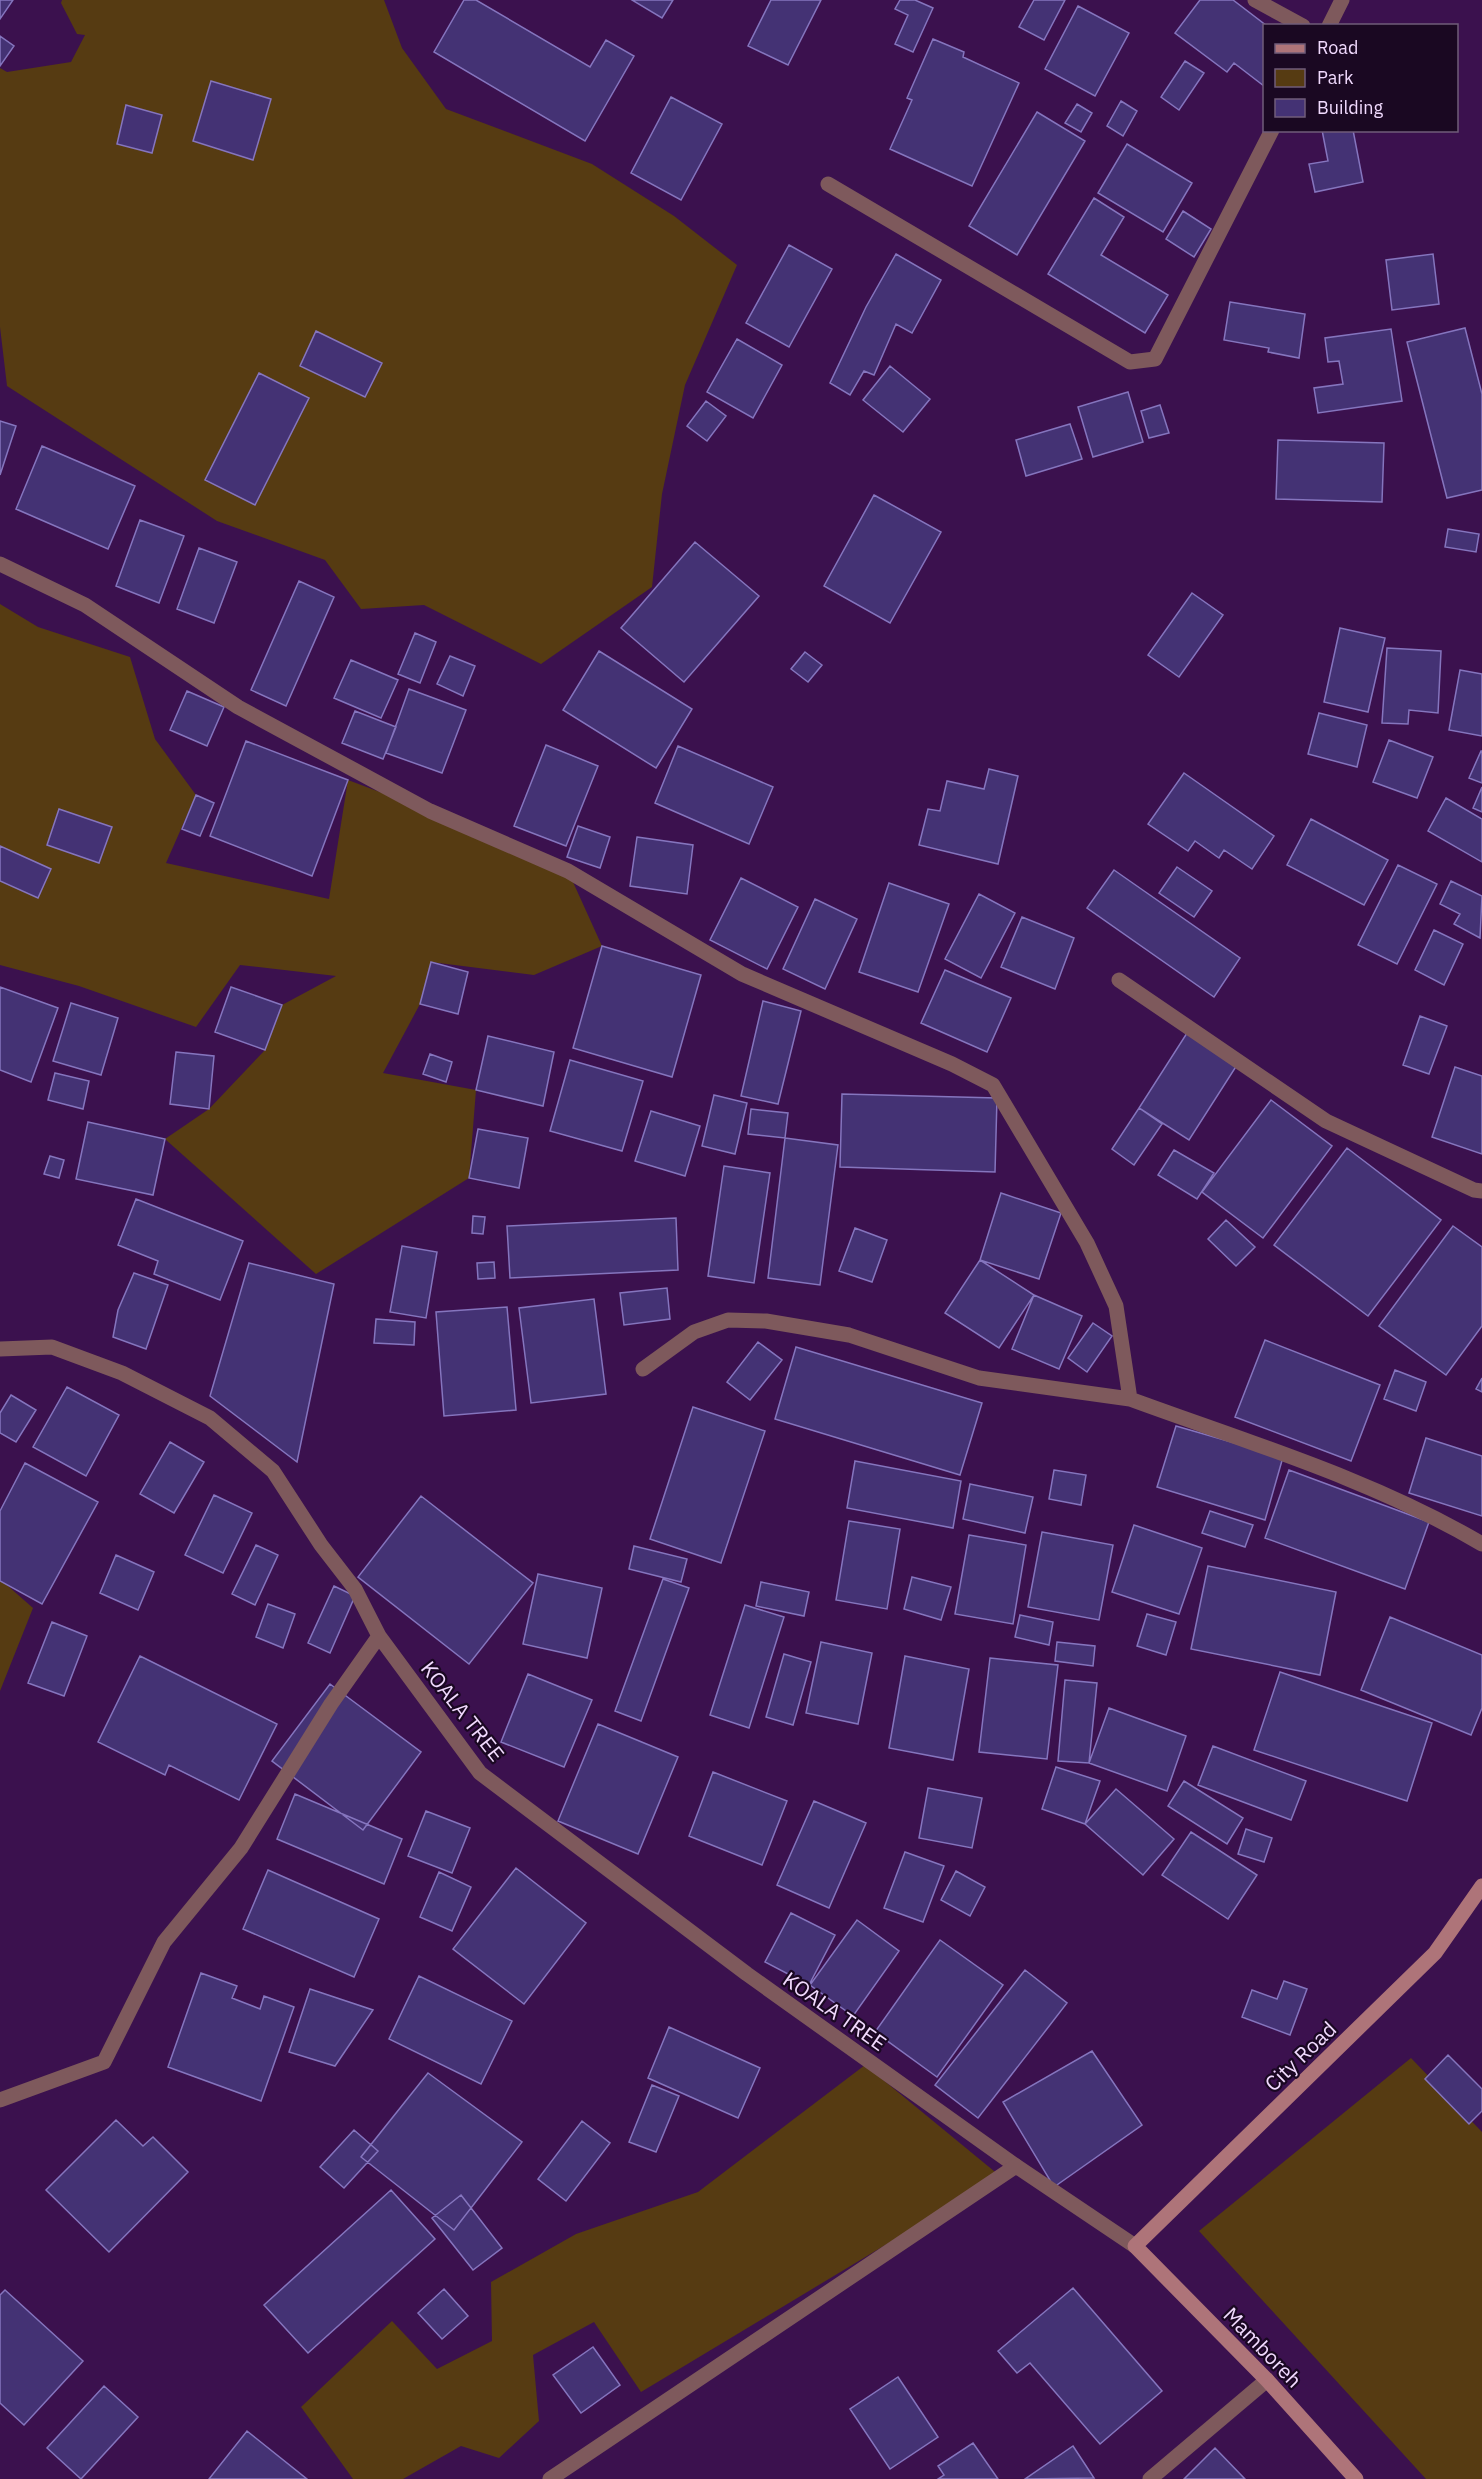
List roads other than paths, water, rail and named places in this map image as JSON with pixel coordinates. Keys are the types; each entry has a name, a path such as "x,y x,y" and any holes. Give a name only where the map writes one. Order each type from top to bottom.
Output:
{"main road":[{"name":"City Road","path":"1135,2246 1435,1953 1482,1886"},
{"name":"Mamboreh","path":"1135,2246 1267,2380 1356,2479"}],"street":[{"path":"1255,0 1299,24"},
{"path":"1330,24 1342,0"},
{"path":"828,184 1130,362 1155,359 1271,132"},
{"path":"0,564 85,605 238,707 430,811 568,871 742,974 952,1064 993,1085 1087,1244 1116,1306 1130,1399"},
{"path":"1119,980 1326,1121 1474,1190 1482,1191"},
{"path":"643,1369 694,1332 728,1320 766,1321 849,1335 979,1378 1130,1399 1328,1472 1437,1517 1482,1544"},
{"name":"KOALA TREE","path":"0,1350 52,1347 122,1374 210,1418 273,1471 321,1545 355,1589 379,1636 480,1773 747,1974 1016,2166 1135,2246"},
{"path":"0,2100 104,2061 164,1942 241,1848 331,1704 379,1636"},
{"path":"550,2479 1016,2166"},
{"path":"1150,2479 1267,2380"}]}
